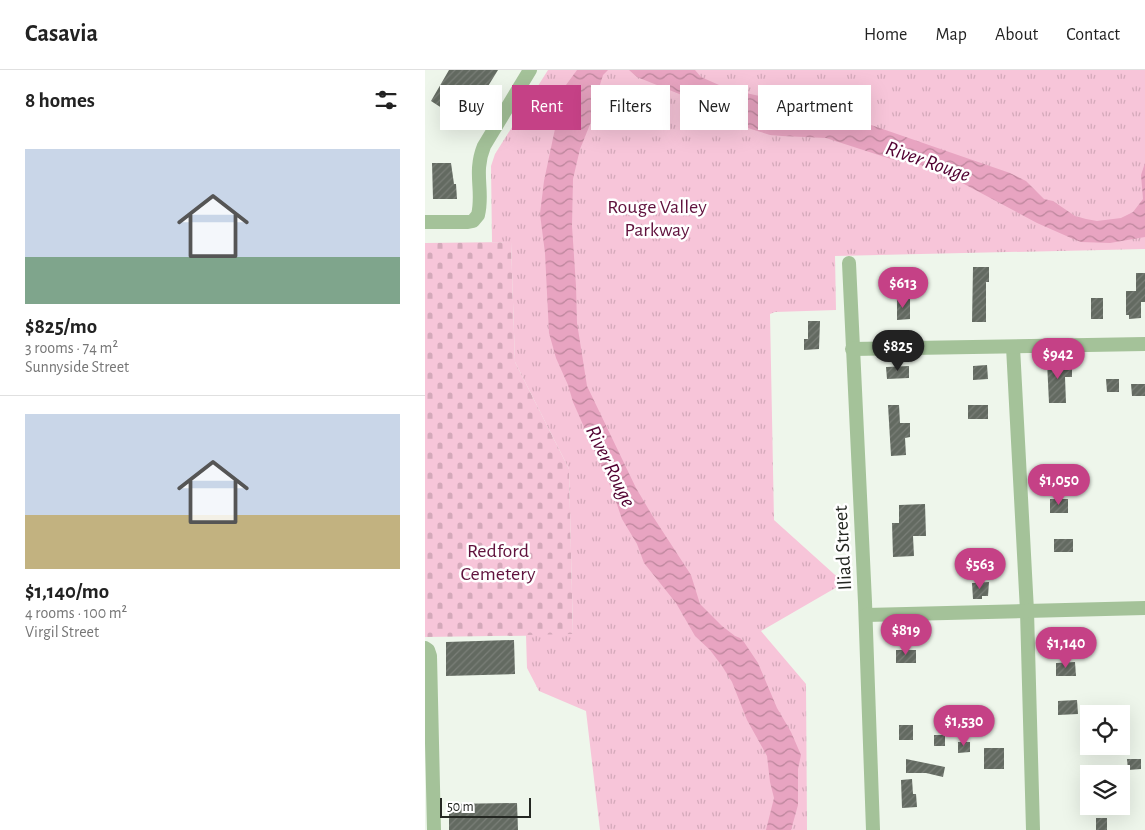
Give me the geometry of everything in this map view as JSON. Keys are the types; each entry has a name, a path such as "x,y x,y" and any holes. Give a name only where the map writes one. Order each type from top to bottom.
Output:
{"street":[{"path":"425,222 468,222 473,221 478,215 478,164 484,146 530,70"},
{"name":"Iliad Street","path":"849,263 866,615 873,830"},
{"path":"852,349 1145,344"},
{"path":"1013,347 1027,611 1033,830"},
{"path":"866,615 1145,608"},
{"path":"426,649 430,656 434,830"}],"green space":[{"name":"Rouge Valley Parkway","path":"548,70 1145,70 1145,249 835,256 836,310 775,312 770,314 774,520 844,583 761,631 806,684 807,830 600,830 586,711 539,691 527,668 526,635 573,634 569,469 515,362 511,242 492,242 491,166 495,154 512,127 512,130 581,130 581,85 539,85"},
{"name":"Redford Cemetery","path":"511,242 515,362 569,469 573,635 425,637 425,243"}],"water":[{"name":"River Rouge","path":"577,70 608,70 603,75 600,85 591,85 591,122 580,149 573,179 572,226 577,323 587,386 636,488 691,575 700,604 722,626 744,642 758,663 777,708 791,732 801,755 798,769 798,805 791,830 766,830 774,798 767,756 747,720 732,682 722,666 710,650 695,636 676,603 644,563 637,544 622,519 612,490 573,402 556,358 549,333 545,253 540,214 544,181 555,130 581,130 581,85 566,85"},
{"path":"629,70 695,70 701,77 719,85 680,85 680,94 670,90 670,85 657,85 637,77"},
{"name":"River Rouge","path":"748,93 758,96 758,130 871,130 871,125 1010,173 1026,181 1044,199 1053,201 1075,216 1097,221 1121,218 1133,212 1143,199 1141,175 1145,163 1145,237 1110,243 1081,242 1037,223 951,177 921,165 891,159 826,138 770,135 748,128"}],"building":[{"path":"449,70 498,70 489,85 440,85"},
{"path":"440,86 440,107 431,101"},
{"path":"432,163 451,163 457,199 433,199"},
{"path":"973,267 989,267 989,282 986,282 986,322 972,322"},
{"path":"890,268 901,268 901,279 891,279"},
{"path":"1136,273 1145,273 1145,302 1141,302 1141,318 1129,319 1129,315 1126,315 1126,291 1136,291"},
{"path":"897,298 910,298 910,319 897,320"},
{"path":"1091,298 1103,298 1103,319 1091,319"},
{"path":"808,321 820,321 819,349 804,350 804,339 808,339"},
{"path":"1072,361 1072,377 1065,377 1066,403 1049,403 1047,362"},
{"path":"987,365 988,379 973,380 973,366"},
{"path":"909,366 909,378 887,379 886,367"},
{"path":"1106,379 1119,379 1119,392 1107,392"},
{"path":"1131,384 1145,384 1145,396 1132,396"},
{"path":"888,405 899,405 900,423 910,423 910,437 905,438 906,455 891,456"},
{"path":"968,405 988,405 988,419 968,419"},
{"path":"1050,499 1068,499 1068,513 1050,513"},
{"path":"925,504 926,536 913,536 914,556 893,557 892,523 899,523 899,505"},
{"path":"1054,539 1073,539 1073,552 1054,552"},
{"path":"989,582 988,596 982,596 982,599 973,599 972,583"},
{"path":"514,640 515,674 446,676 446,642"},
{"path":"896,650 916,650 916,663 896,663"},
{"path":"1075,662 1076,676 1056,676 1056,663"},
{"path":"1077,700 1078,714 1058,715 1058,701"},
{"path":"899,725 913,725 913,740 899,740"},
{"path":"934,735 945,735 945,746 934,746"},
{"path":"958,742 970,742 970,752 958,753"},
{"path":"984,748 1004,748 1004,769 984,769"},
{"path":"906,759 945,767 943,777 926,773 906,773"},
{"path":"1127,759 1141,759 1141,769 1130,770 1130,765 1128,765"},
{"path":"912,779 913,794 916,794 917,807 902,808 901,780"},
{"path":"517,803 518,830 449,830 449,804"},
{"path":"1096,818 1107,818 1107,830 1096,830"}]}
